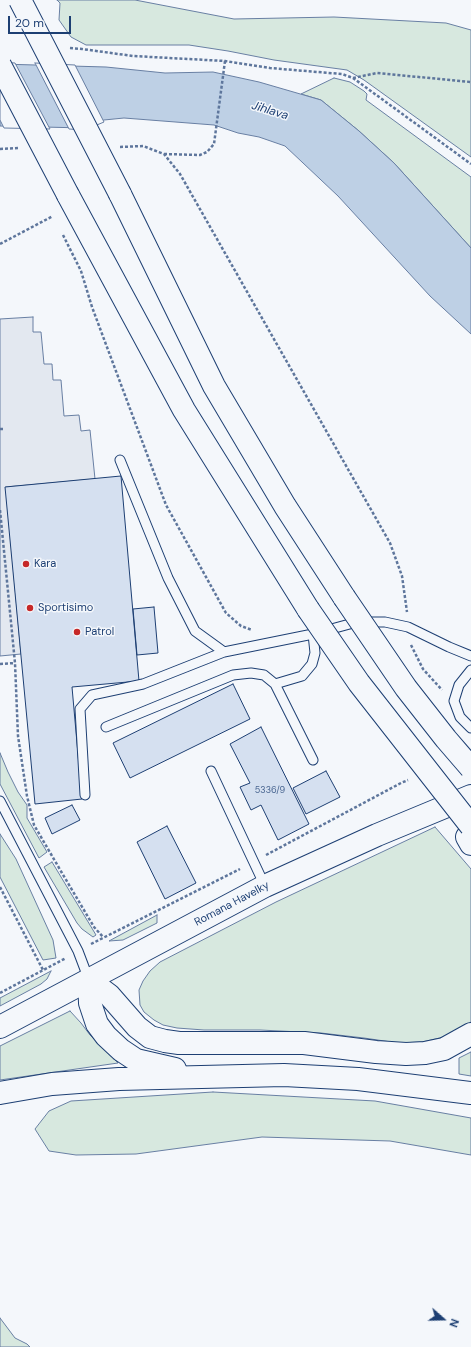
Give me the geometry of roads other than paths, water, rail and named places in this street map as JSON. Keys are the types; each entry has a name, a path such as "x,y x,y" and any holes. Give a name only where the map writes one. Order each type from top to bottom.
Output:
{"main road":[{"path":"20,0 120,194 214,386 285,506 344,597 406,688 471,768"},
{"path":"0,65 184,410 308,609 419,772 470,836"},
{"name":"Romana Havelky","path":"0,1027 265,886 377,835 471,796"},
{"path":"89,980 109,995 137,1027 150,1037 165,1041 304,1044 406,1054 444,1049 471,1034"},
{"path":"89,980 90,1003 97,1024 106,1036 121,1050 136,1060 160,1066 222,1076"},
{"path":"0,1093 52,1084 119,1079 222,1076 284,1076 358,1079 471,1093"}],"lane":[{"path":"120,460 168,578 195,631 224,652"},
{"path":"85,795 80,709 92,696 143,684 224,652 313,634 357,622 385,622 408,627 471,656"},
{"path":"275,684 302,676 312,664 315,653 313,634"},
{"path":"471,670 459,685 454,701 460,717 471,728"},
{"path":"106,727 233,675 251,672 264,675 275,684 313,760"},
{"path":"211,771 265,886"},
{"path":"0,801 78,951 89,980"}],"water":[{"name":"Jihlava","path":"0,64 106,67 165,73 213,72 259,82 321,100 359,131 394,163 471,248 471,334 430,296 338,196 285,146 259,137 238,133 214,125 124,118 104,120 85,128 0,126"}],"place":[{"name":"Kara","path":"26,564"},
{"name":"Sportisimo","path":"30,608"},
{"name":"Patrol","path":"77,632"}]}
